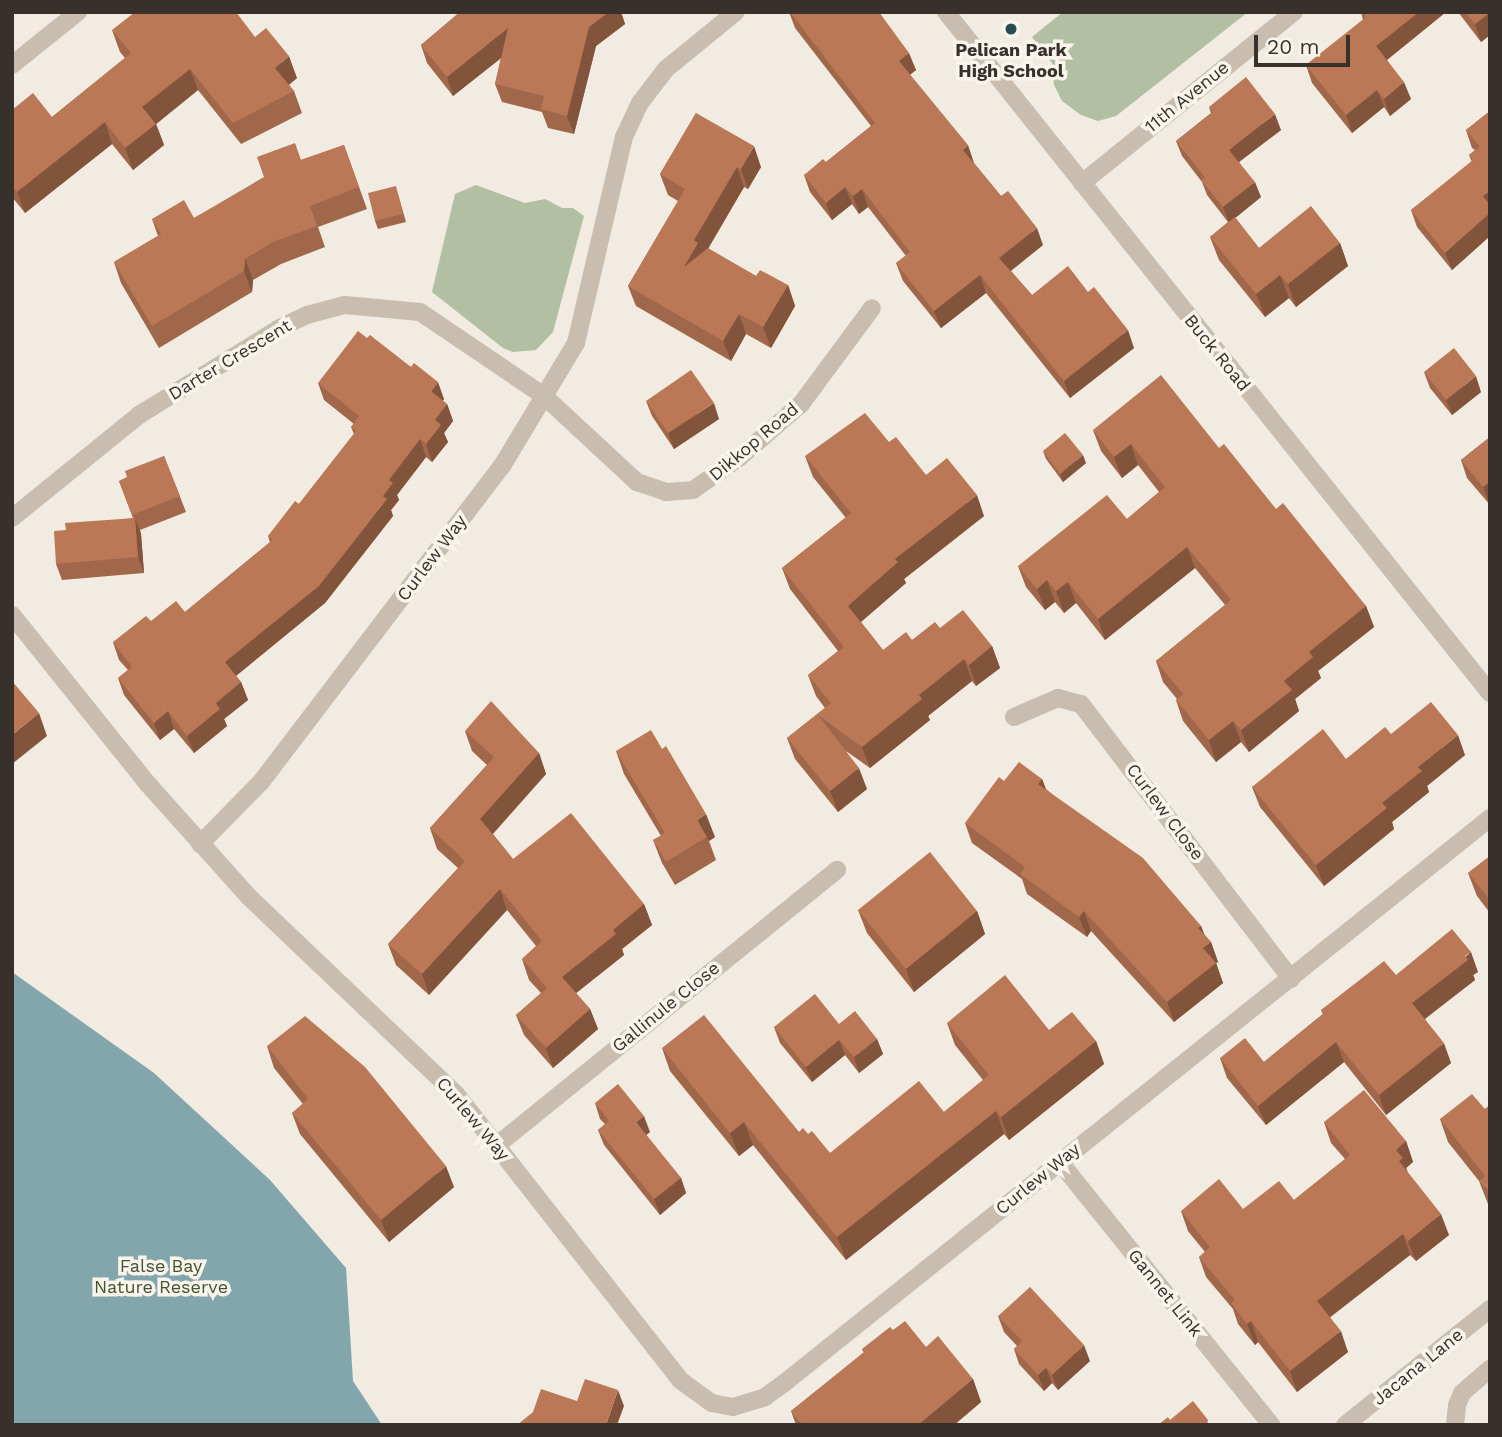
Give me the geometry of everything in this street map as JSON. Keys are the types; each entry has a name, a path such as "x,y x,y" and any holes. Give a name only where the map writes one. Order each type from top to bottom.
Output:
{"street":[{"path":"12,65 78,12"},
{"name":"Curlew Way","path":"736,12 666,69 640,103 624,137 576,343 502,466 261,782 201,844 249,897 456,1094 680,1380 712,1403 733,1407 765,1397 1490,818"},
{"name":"Buck Road","path":"946,12 1490,693"},
{"name":"11th Avenue","path":"1082,183 1294,12"},
{"name":"Darter Crescent","path":"12,518 139,415 280,328 307,315 345,305 420,312 544,396"},
{"name":"Dikkop Road","path":"544,396 637,482 666,492 692,490 740,457 801,404 872,307"},
{"path":"12,615 201,844"},
{"name":"Curlew Close","path":"1014,717 1058,698 1081,704 1291,979"},
{"name":"Gallinule Close","path":"496,1146 837,870"},
{"name":"Gannet Link","path":"1059,1161 1271,1425"},
{"name":"Jacana Lane","path":"1345,1425 1490,1309"},
{"path":"1455,1425 1457,1405 1462,1393 1490,1369"}],"green space":[{"path":"1063,12 1248,12 1116,116 1098,121 1081,115 1062,101 1054,85 1052,63 1032,37"},
{"path":"476,185 525,203 545,199 562,208 573,208 584,216 553,332 536,350 513,352 503,348 432,292 455,194"}],"water":[{"name":"False Bay Nature Reserve","path":"12,972 154,1073 270,1180 346,1268 353,1381 382,1425 12,1425"}],"building":[{"path":"135,12 236,12 255,37 266,28 289,56 275,68 294,91 233,123 190,69 142,107 156,124 125,148 105,122 17,192 12,186 12,110 33,93 52,117 131,53 112,30"},
{"path":"460,12 609,12 589,27 567,116 541,109 544,96 495,84 508,28 447,77 421,45"},
{"path":"790,12 879,12 909,53 899,61 968,145 963,150 1001,196 1008,191 1037,228 999,258 1032,295 1068,266 1088,292 1094,287 1128,330 1064,381 980,275 934,311 896,263 910,252 862,189 853,196 845,187 826,203 804,175 823,159 826,162 875,123"},
{"path":"1362,12 1419,12 1376,46 1404,82 1384,99 1377,90 1346,115 1306,65 1366,17"},
{"path":"1465,12 1490,12 1490,17 1488,14 1475,24"},
{"path":"1246,77 1275,114 1229,150 1255,182 1223,207 1201,180 1205,177 1176,141 1213,112 1209,107"},
{"path":"1490,111 1490,191 1483,196 1490,205 1490,213 1445,253 1411,210 1473,160 1469,155 1480,147 1466,130"},
{"path":"696,113 754,146 741,169 737,167 694,240 698,243 684,267 708,248 756,276 760,270 788,285 763,327 739,314 723,341 628,286 685,189 660,174"},
{"path":"295,143 301,160 344,145 359,187 310,206 317,226 273,242 245,259 244,271 152,326 114,262 161,234 152,219 184,200 194,218 264,177 257,157"},
{"path":"396,186 403,214 375,221 368,193"},
{"path":"1311,206 1340,243 1288,284 1280,275 1256,294 1210,237 1235,217 1259,248"},
{"path":"358,331 367,338 370,335 411,367 414,363 438,382 431,391 447,404 435,420 441,425 426,444 420,439 389,480 393,483 383,496 387,499 319,586 225,662 241,682 216,703 220,709 187,736 168,711 154,723 118,678 132,667 113,642 146,616 151,621 176,601 185,612 273,540 268,536 295,501 299,504 356,431 351,427 359,416 318,383"},
{"path":"1454,348 1476,376 1446,400 1424,372"},
{"path":"691,370 714,403 668,433 646,401"},
{"path":"1161,375 1219,448 1224,444 1276,509 1283,503 1366,606 1309,652 1313,657 1284,681 1292,690 1241,730 1233,721 1209,740 1176,700 1183,694 1156,661 1231,600 1187,547 1098,619 1068,582 1056,591 1047,580 1037,589 1018,566 1107,495 1127,519 1165,487 1131,444 1114,457 1093,430"},
{"path":"865,413 889,442 896,437 926,475 947,458 977,495 895,559 898,562 848,606 883,650 906,632 912,640 935,622 940,628 963,610 992,646 969,665 964,659 919,695 922,699 862,747 818,715 859,768 830,791 787,738 831,703 808,675 844,647 782,568 851,513 805,456"},
{"path":"1065,433 1083,455 1060,474 1043,451"},
{"path":"1490,437 1490,482 1483,487 1461,460"},
{"path":"164,456 180,496 132,515 119,481 127,477 125,471"},
{"path":"135,518 138,557 56,564 54,531 66,530 65,523"},
{"path":"12,681 39,713 12,735"},
{"path":"491,701 539,753 480,819 513,859 571,813 644,904 613,930 616,934 562,977 590,1009 546,1048 516,1015 547,988 522,959 542,941 500,889 422,974 388,944 465,861 430,828 494,757 465,731"},
{"path":"1431,702 1458,735 1418,767 1422,771 1382,803 1387,808 1316,865 1252,787 1323,729 1346,759 1385,727 1391,734"},
{"path":"651,730 662,749 666,746 706,814 697,820 707,837 666,862 653,840 665,833 616,751"},
{"path":"1019,762 1042,779 1038,784 1143,858 1201,926 1198,928 1211,942 1203,948 1216,963 1167,1002 1084,911 1079,917 1020,874 1025,867 965,823 999,777 1004,781"},
{"path":"930,852 977,911 906,969 858,910"},
{"path":"1490,856 1490,900 1468,873"},
{"path":"1452,929 1471,952 1465,956 1468,960 1412,1003 1444,1043 1379,1095 1336,1042 1258,1106 1220,1058 1245,1038 1264,1062 1324,1013 1321,1010 1384,961 1396,975"},
{"path":"1005,975 1049,1030 1072,1012 1096,1041 1001,1117 996,1111 837,1237 744,1122 730,1133 662,1048 704,1015 799,1132 803,1128 808,1134 812,1131 830,1153 919,1081 944,1112 989,1075 947,1023"},
{"path":"815,994 839,1024 855,1011 877,1039 854,1057 839,1040 806,1067 774,1027"},
{"path":"305,1016 365,1067 446,1166 381,1220 292,1113 308,1099 267,1046"},
{"path":"618,1084 644,1116 636,1122 681,1178 654,1199 598,1130 609,1121 595,1103"},
{"path":"1364,1090 1406,1141 1396,1150 1403,1158 1399,1161 1441,1214 1408,1241 1403,1234 1317,1301 1341,1331 1290,1371 1251,1321 1247,1324 1231,1303 1235,1300 1199,1257 1210,1247 1181,1211 1219,1179 1243,1209 1279,1181 1294,1200 1350,1155 1324,1122"},
{"path":"1472,1094 1485,1109 1490,1105 1490,1192 1479,1181 1485,1176 1440,1119"},
{"path":"1030,1287 1084,1345 1052,1375 1046,1368 1038,1375 1014,1349 1022,1341 998,1316"},
{"path":"905,1321 926,1347 938,1336 973,1379 918,1425 802,1425 791,1411 864,1352 862,1349 890,1327 893,1330"},
{"path":"585,1379 618,1390 606,1425 517,1425 533,1412 541,1389 577,1401"},
{"path":"1193,1401 1208,1420 1207,1425 1158,1425 1168,1417 1170,1420"}],"place":[{"name":"Pelican Park High School","path":"1011,29"}]}
